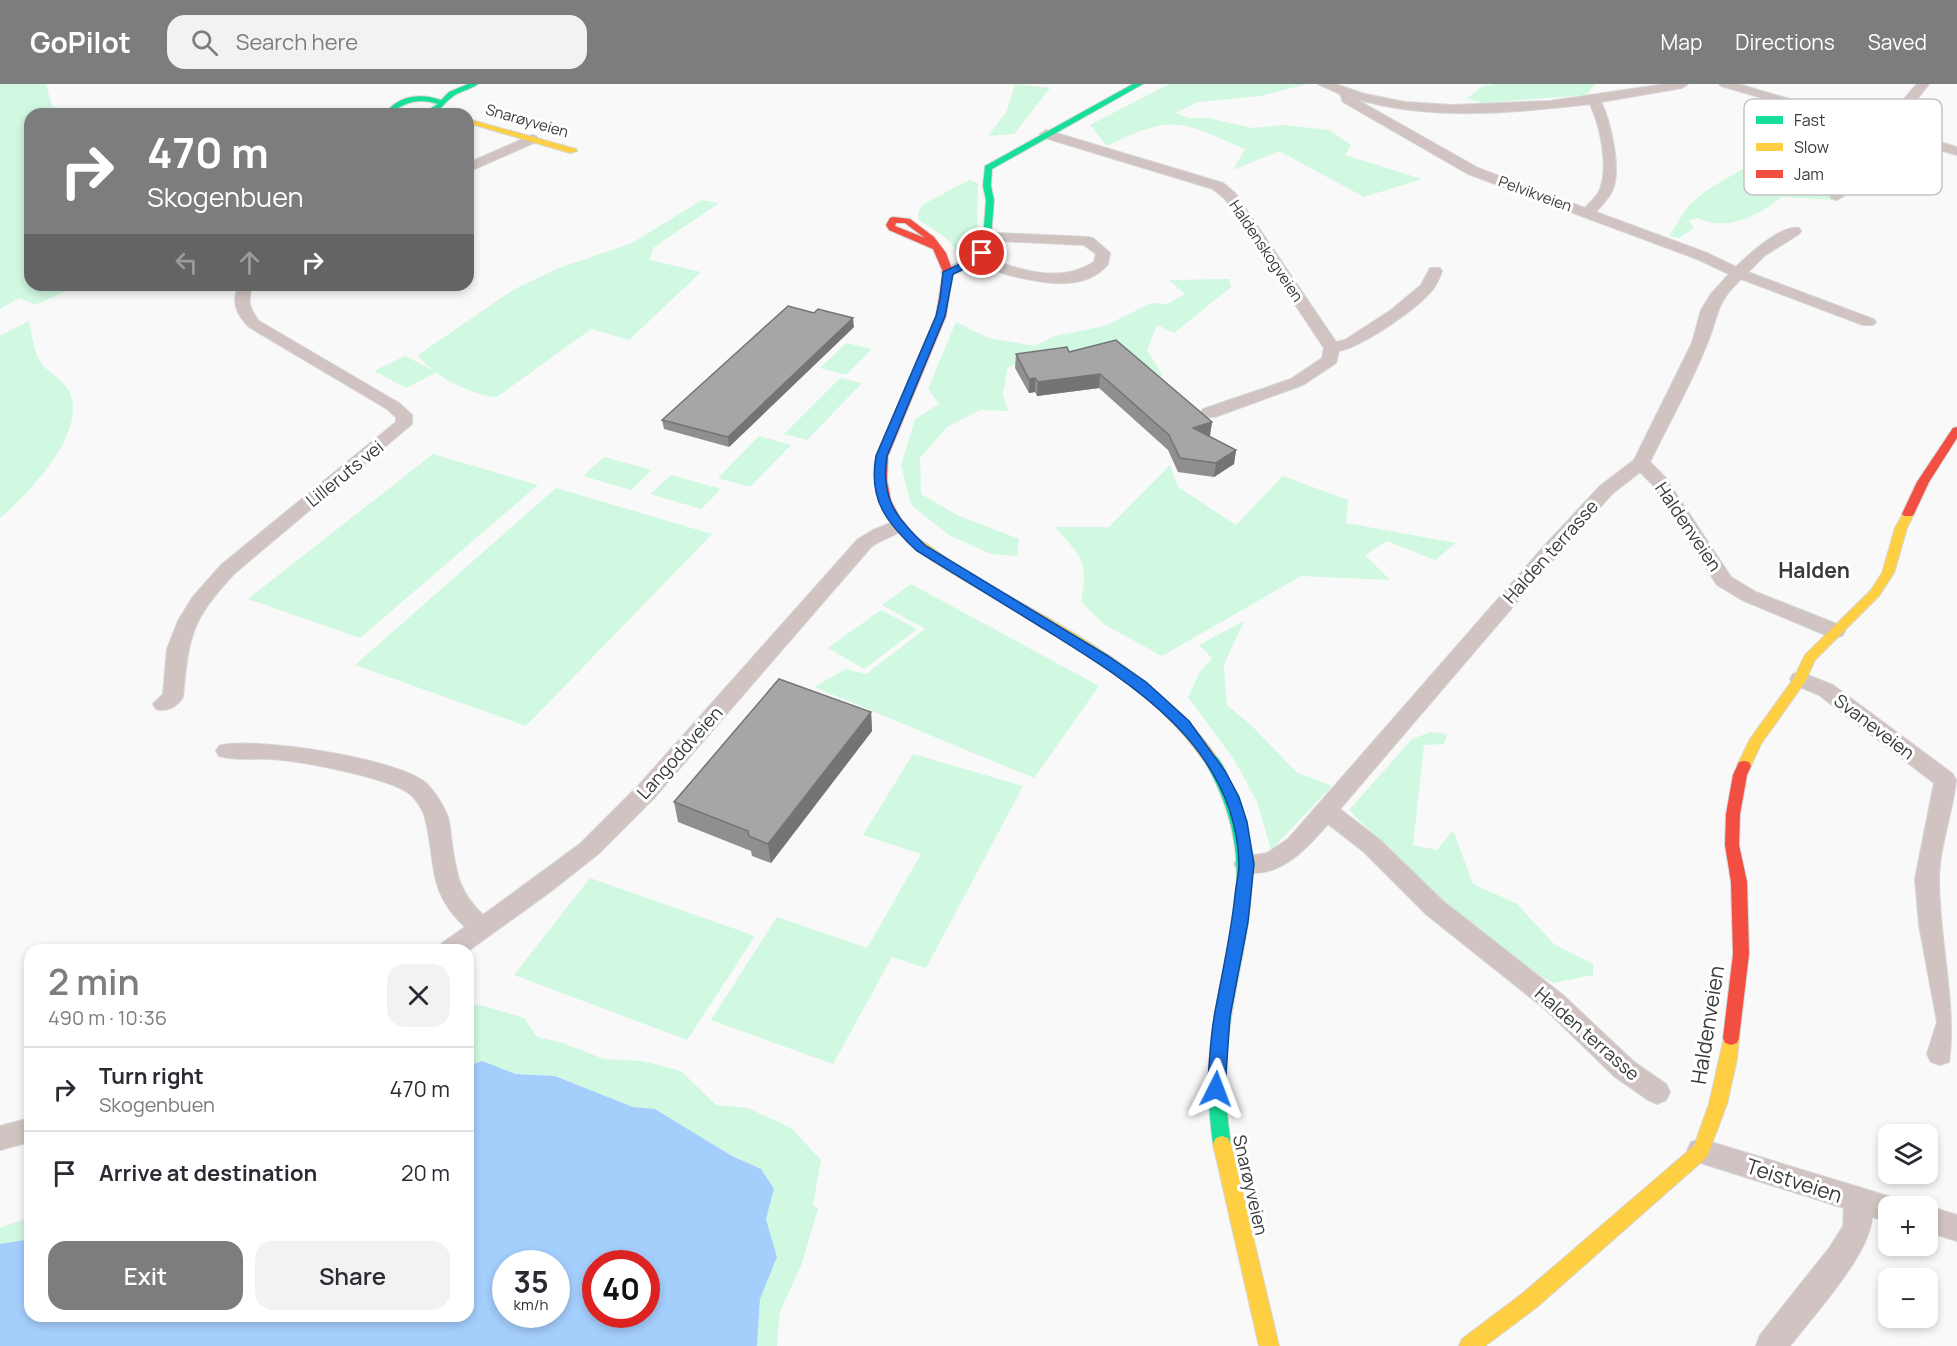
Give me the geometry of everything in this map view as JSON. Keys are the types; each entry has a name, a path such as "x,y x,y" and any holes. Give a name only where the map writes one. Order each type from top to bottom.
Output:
{"street":[{"path":"395,108 397,104 455,84"},
{"name":"Snarøyveien","path":"434,108 474,84"},
{"path":"906,228 931,242 948,272 976,260 982,253 987,238 990,200 987,186 988,168 1139,84"},
{"path":"1324,84 1362,97 1410,106 1453,109 1682,84"},
{"path":"1362,97 1375,84"},
{"path":"1725,84 1776,99"},
{"path":"1910,99 1923,84"},
{"name":"Pelvikveien","path":"1346,93 1347,99 1473,171 1702,256 1738,273 1868,322"},
{"path":"1587,213 1602,198 1608,185 1609,173 1597,95"},
{"path":"419,98 434,99 434,108"},
{"name":"Snarøyveien","path":"474,122 573,151"},
{"name":"Haldenskogveien","path":"1046,134 1218,186 1230,196 1332,348"},
{"path":"474,165 532,139"},
{"path":"1942,147 1957,151"},
{"path":"1738,273 1759,253 1794,231"},
{"path":"976,260 998,268 1070,278 1089,272 1101,264 1103,253 1088,242 1033,237 987,238"},
{"path":"1209,413 1297,382 1330,360 1332,348 1350,344 1396,313 1427,287 1435,271"},
{"name":"Snarøyveien","path":"948,272 945,299 940,316 882,456 879,488 883,501 902,530 942,563 1104,660 1141,685 1166,706 1202,746 1232,797 1240,822 1246,864 1240,922 1221,1025 1216,1089 1219,1129 1230,1190 1257,1288 1269,1346"},
{"name":"Halden terrasse","path":"1246,864 1272,861 1282,856 1326,811 1552,549 1606,490 1641,463 1700,343 1709,310 1725,286 1738,273"},
{"name":"Lilleruts vei","path":"164,704 173,697 179,642 189,618 205,593 254,548 404,424 404,415 393,406 254,324 243,313 240,301 244,291"},
{"name":"Haldenveien","path":"1469,1346 1530,1300 1701,1151 1718,1104 1729,1059 1741,954 1739,882 1732,845 1733,814 1740,775 1755,742 1800,679 1810,658 1875,592 1888,573 1901,528 1923,482 1957,429"},
{"name":"Haldenveien","path":"1641,463 1659,481 1724,581 1749,596 1835,631"},
{"name":"Langoddveien","path":"459,944 542,886 589,849 646,792 857,554 902,530"},
{"name":"Svaneveien","path":"1800,679 1826,690 1951,781 1943,799 1932,844 1927,879 1931,925 1950,1022 1940,1054"},
{"path":"227,751 271,751 385,772 419,789 436,815 445,875 452,895 463,910 482,928"},
{"name":"Halden terrasse","path":"1326,811 1372,846 1443,915 1554,1002 1624,1069 1657,1092"},
{"path":"0,1138 24,1132"},
{"name":"Teistveien","path":"1701,1151 1878,1207"},
{"path":"1771,1346 1840,1257 1857,1229 1858,1202"},
{"path":"1938,1223 1957,1228"}],"green space":[{"path":"0,84 46,84 52,106 58,108 24,108 24,291 65,291 36,305 19,298 0,309"},
{"path":"1015,84 1050,88 1014,134 988,136 1007,111"},
{"path":"1169,84 1307,84 1260,96 1198,102 1175,113 1189,118 1208,118 1252,128 1284,125 1329,130 1351,145 1345,155 1422,179 1364,197 1279,151 1233,170 1245,149 1190,127 1163,125 1147,129 1107,146 1090,125"},
{"path":"1493,84 1595,84 1586,95 1482,103 1467,98 1482,87"},
{"path":"1744,168 1744,195 1833,195 1836,200 1782,197 1764,210 1742,220 1720,224 1698,218 1689,220 1694,228 1679,238 1669,236 1688,206 1707,190"},
{"path":"969,180 978,183 977,238 971,256 957,257 956,251 948,240 919,220 918,213 922,205"},
{"path":"702,200 719,203 653,248 650,260 701,272 629,340 591,329 497,397 476,393 453,383 433,370 418,355 513,290 556,269 632,243"},
{"path":"1229,279 1231,287 1174,333 1157,325 1147,350 1163,376 1155,378 1021,363 1008,367 1003,394 1008,411 980,410 947,427 920,458 921,494 959,516 1019,539 1017,556 991,554 949,535 911,505 901,465 915,419 939,404 928,389 956,322 988,338 1034,346 1055,336 1105,326 1151,303 1167,304 1185,294 1169,280"},
{"path":"29,321 38,357 69,391 73,407 71,425 52,461 25,494 0,518 0,336"},
{"path":"846,343 872,349 846,375 820,368"},
{"path":"405,356 437,372 406,388 374,371"},
{"path":"840,378 862,383 807,440 784,434"},
{"path":"759,436 791,445 750,487 718,478"},
{"path":"433,454 538,485 360,638 248,599"},
{"path":"604,457 652,470 631,490 583,476"},
{"path":"1170,465 1178,487 1236,525 1283,476 1348,500 1346,523 1456,543 1435,560 1387,541 1365,555 1390,580 1301,576 1162,656 1105,625 1081,602 1084,577 1081,560 1055,527 1109,527"},
{"path":"671,475 721,489 701,509 650,494"},
{"path":"556,488 712,534 526,726 355,665"},
{"path":"911,584 1099,686 1034,778 814,687 846,669 866,674 925,629 882,605"},
{"path":"881,610 917,629 864,669 828,648"},
{"path":"1244,621 1224,665 1227,705 1252,726 1296,772 1332,786 1271,850 1257,801 1233,758 1188,697 1200,672 1212,658 1199,645"},
{"path":"1431,732 1447,734 1444,744 1424,745 1413,845 1437,850 1453,830 1473,884 1517,904 1555,945 1593,964 1593,975 1553,983 1524,966 1470,926 1445,904 1349,810 1412,739"},
{"path":"913,754 1023,786 926,968 892,957 833,1064 711,1020 777,917 867,948 921,854 863,835"},
{"path":"590,878 755,936 687,1040 514,975"},
{"path":"480,1005 524,1018 537,1037 560,1042 604,1059 642,1061 681,1071 716,1105 748,1108 791,1128 821,1160 813,1205 818,1209 801,1266 780,1311 777,1346 757,1346 760,1299 777,1257 766,1219 774,1189 761,1169 732,1156 655,1109 633,1107 555,1076 516,1074 482,1061 474,1064 474,1006"},
{"path":"24,1219 24,1240 0,1244 0,1228"}],"water":[{"path":"482,1061 516,1074 555,1076 633,1107 655,1109 732,1156 761,1169 774,1189 766,1219 777,1257 760,1299 757,1346 0,1346 0,1244 24,1240 24,1322 474,1322 474,1064"}],"building":[{"path":"788,306 814,313 818,309 853,318 728,437 662,420"},
{"path":"1116,340 1212,422 1193,428 1236,450 1216,463 1180,458 1169,435 1100,374 1038,382 1035,378 1029,379 1016,354 1067,347 1069,352"},
{"path":"779,679 871,712 768,844 749,836 748,831 674,802"}],"traffic: fast":[{"path":"438,108 452,94 474,84"},
{"path":"986,238 990,200 987,186 988,168 1139,84"},
{"path":"394,108 410,100 422,98 439,102"},
{"path":"1209,757 1228,793 1239,824 1244,854 1245,884 1242,914 1218,1049 1218,1117 1222,1144"}],"traffic: slow":[{"path":"474,123 573,151"},
{"path":"1744,766 1755,742 1800,679 1810,658 1875,593 1888,573 1901,528 1908,514"},
{"path":"911,539 944,563 1098,655 1143,687 1184,724 1209,757"},
{"path":"1469,1346 1530,1300 1701,1151 1718,1104 1729,1059 1731,1038"},
{"path":"1222,1144 1269,1346"}],"traffic: jam":[{"path":"911,539 895,520 886,501 881,480 882,456 941,316 948,272 941,253 931,239 907,221 893,220 890,225 892,228 937,247"},
{"path":"1908,514 1923,482 1957,430"},
{"path":"1731,1038 1741,954 1739,882 1732,845 1733,814 1740,775 1744,766"}],"district":[{"name":"Halden","path":"1814,571"}],"route":[{"path":"982,253 976,260 948,272 945,299 940,316 882,456 879,488 883,501 897,526 921,549 1104,660 1141,685 1184,724 1218,771 1232,797 1240,822 1246,864 1240,922 1222,1016 1216,1089"}]}
